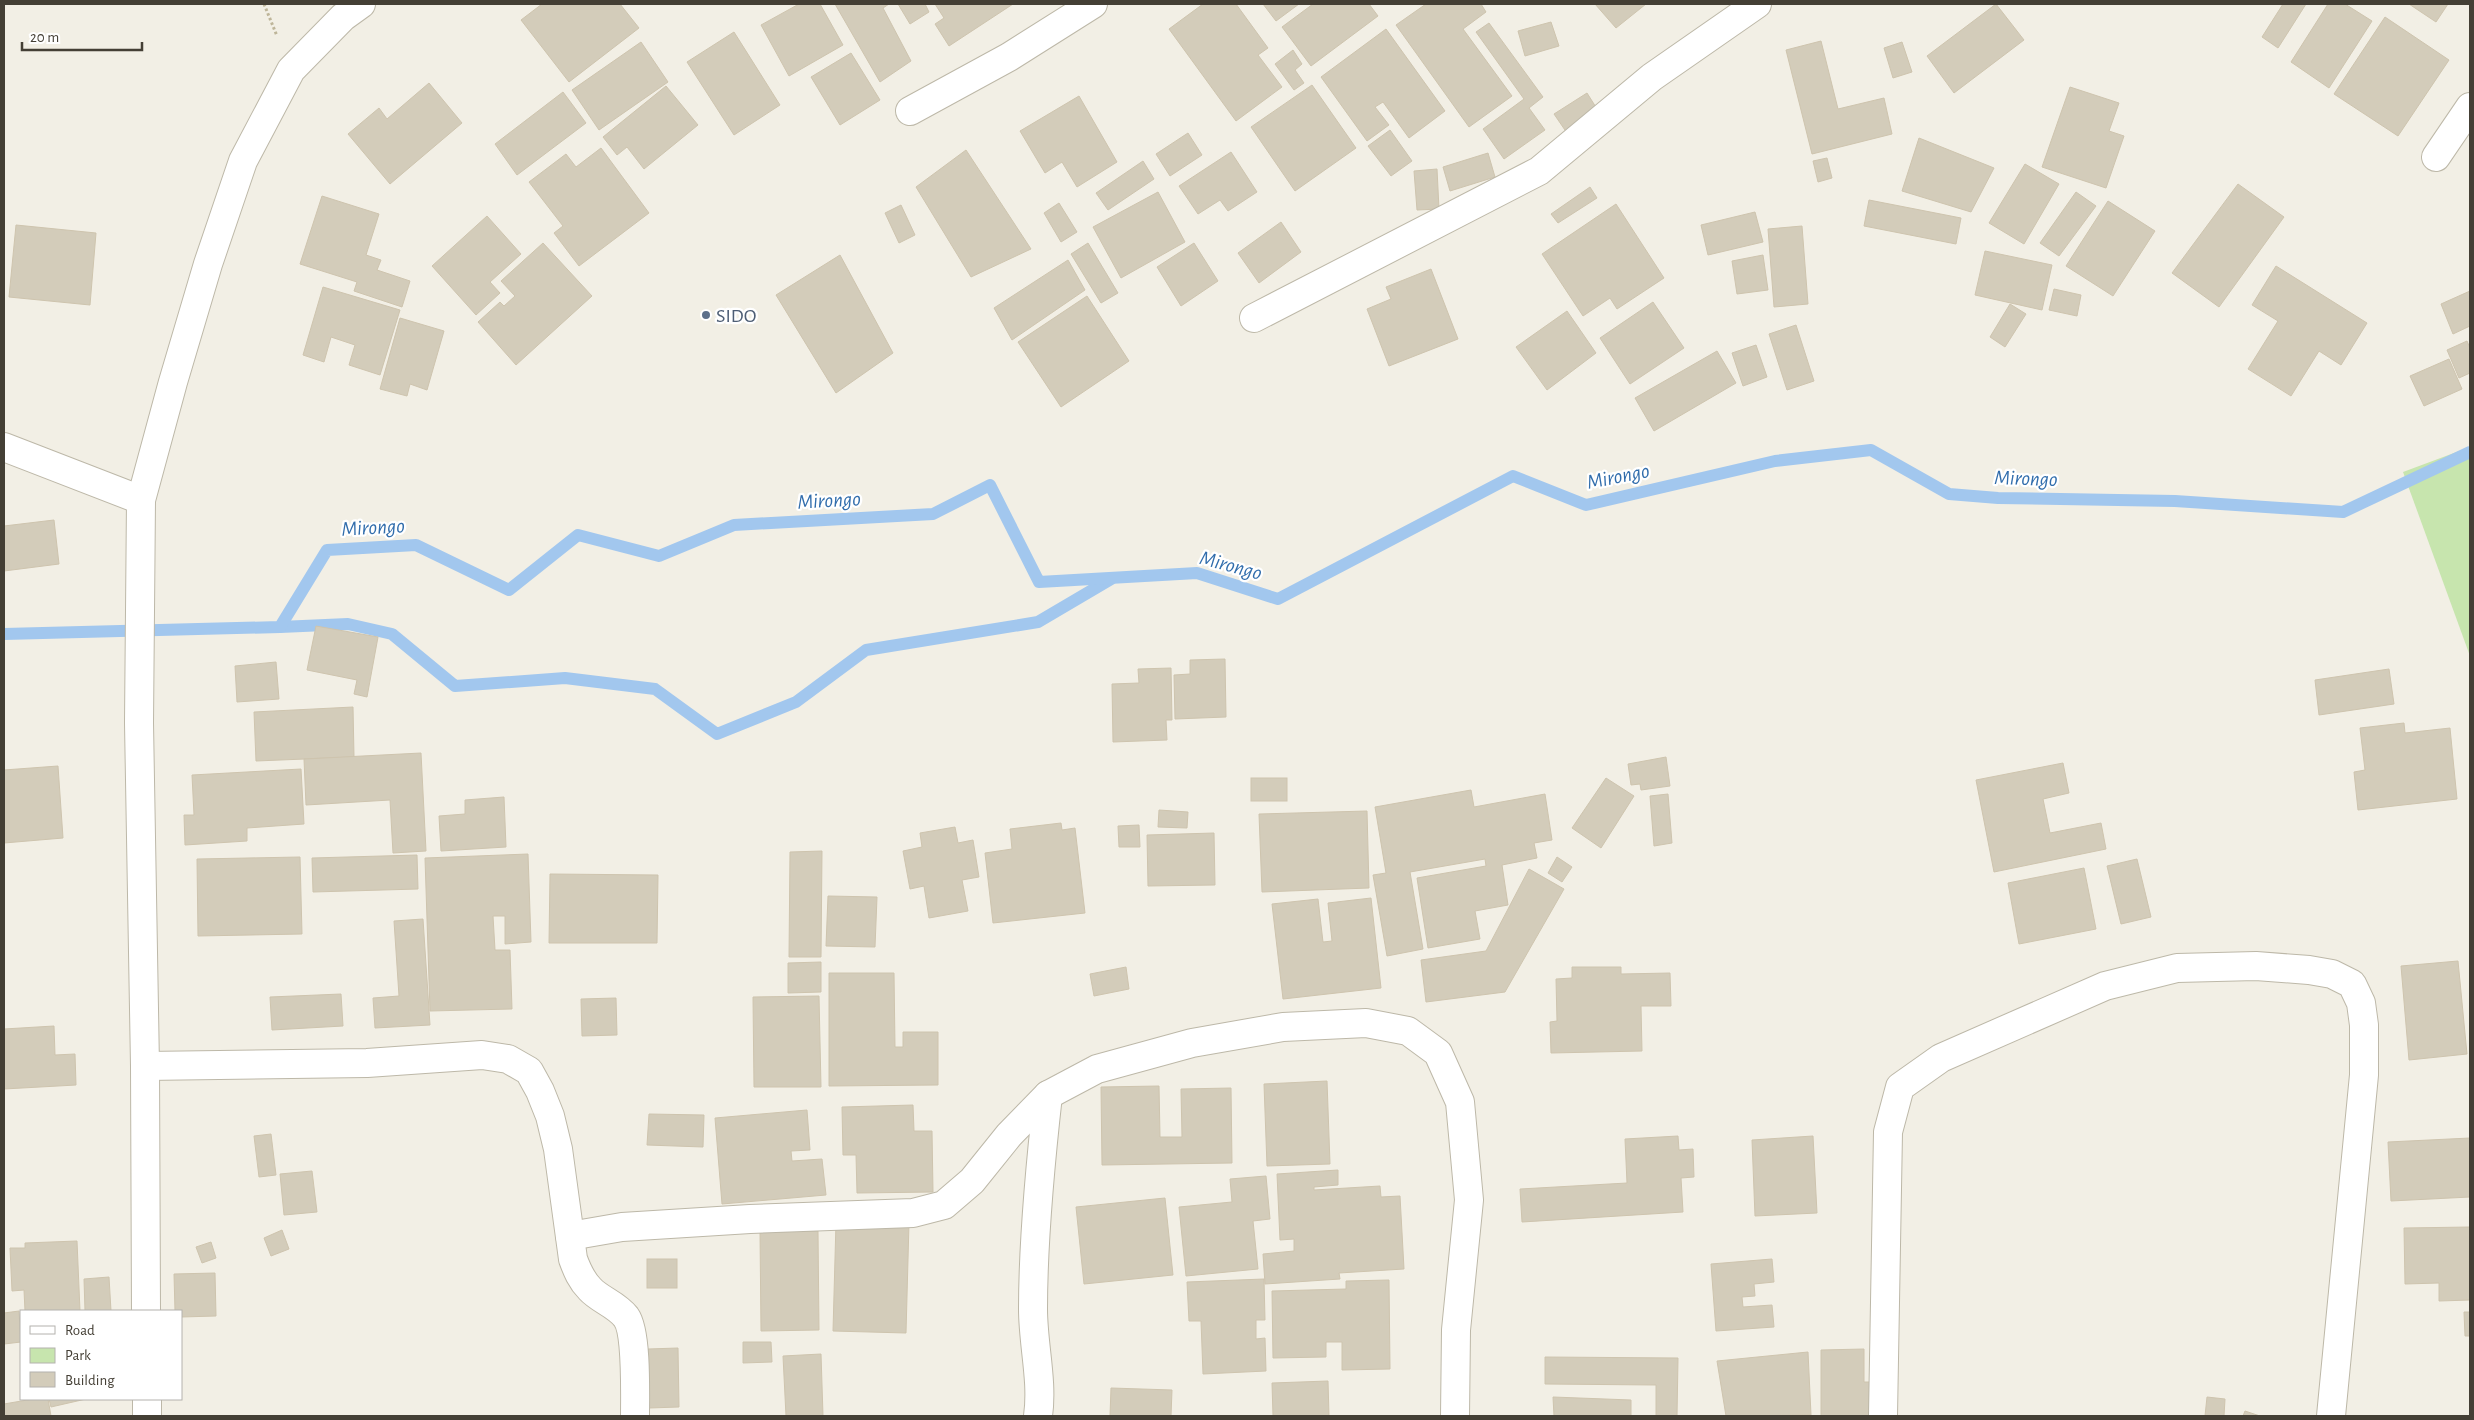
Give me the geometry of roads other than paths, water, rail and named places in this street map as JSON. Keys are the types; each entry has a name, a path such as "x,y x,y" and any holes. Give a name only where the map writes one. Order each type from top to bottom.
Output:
{"street":[{"path":"146,1310 145,1066 139,723 142,500 208,264 243,160 291,70 343,17 361,4"},
{"path":"910,111 1009,57 1093,4"},
{"path":"1254,318 1539,171 1652,77 1757,4"},
{"path":"2436,157 2470,106"},
{"path":"4,446 142,500"},
{"path":"1882,1416 1888,1132 1900,1088 1941,1058 2105,986 2177,968 2256,966 2332,974 2352,984 2361,1003 2364,1025 2364,1075 2331,1416"},
{"path":"570,1236 631,1226 750,1219 913,1213 944,1206 972,1181 1009,1135 1048,1095 1097,1069 1192,1043 1283,1027 1366,1023 1408,1031 1438,1053 1460,1102 1468,1200 1456,1330 1455,1416"},
{"path":"145,1066 367,1063 482,1055 508,1059 529,1072 540,1091 550,1116 558,1149 573,1259 579,1274 591,1290 613,1304 627,1318 632,1342 635,1416"},
{"path":"1038,1416 1040,1383 1033,1336 1033,1284 1040,1160 1048,1095"},
{"path":"147,1400 147,1416"}],"waterway":[{"name":"Mirongo","path":"4,634 280,627 327,550 416,545 509,590 578,535 659,556 734,525 933,514 990,485 1039,582 1197,573 1278,599 1513,476 1586,505 1775,461 1871,450 1949,494 1998,498 2175,501 2343,512 2470,452"},
{"path":"280,627 348,624 392,634 455,686 565,678 655,689 717,734 796,702 866,650 1038,622 1111,579"}],"place":[{"name":"SIDO","path":"706,315"}]}
